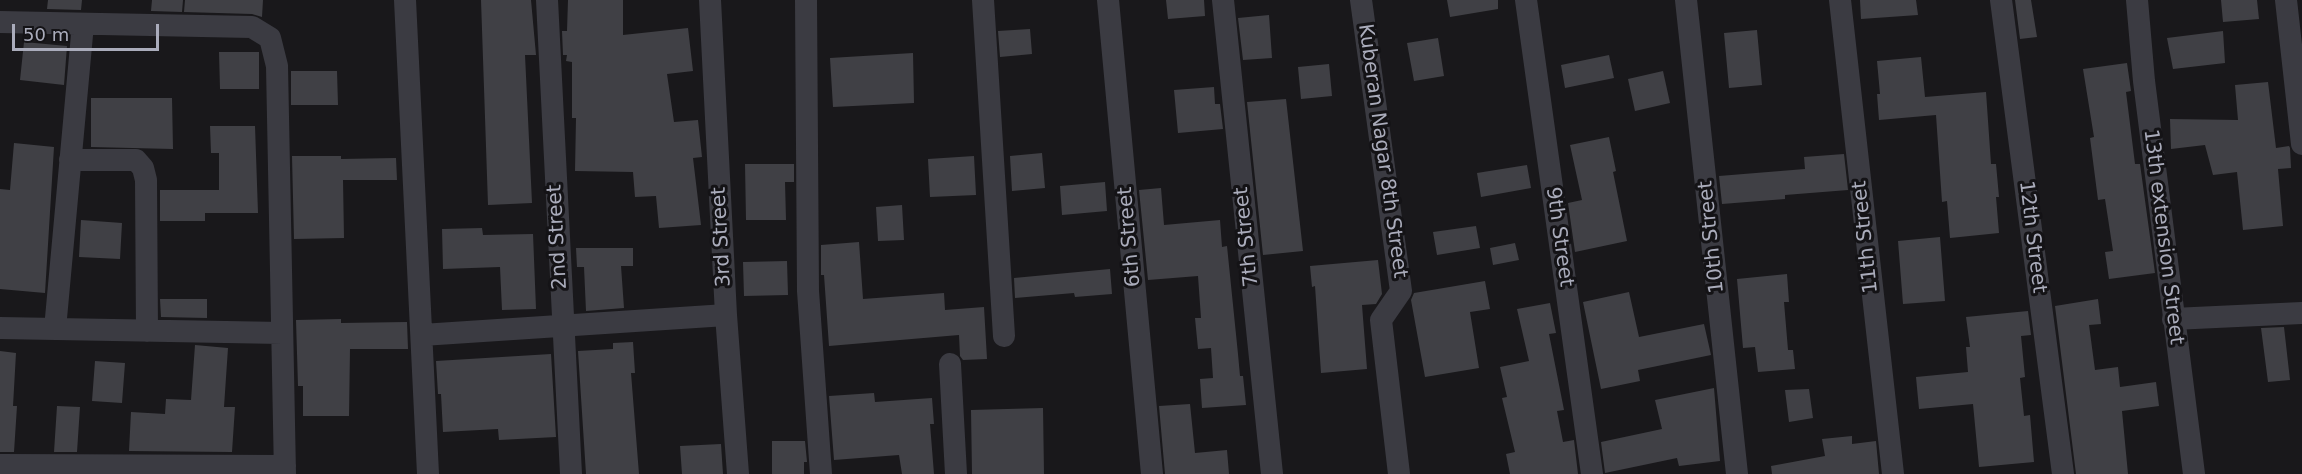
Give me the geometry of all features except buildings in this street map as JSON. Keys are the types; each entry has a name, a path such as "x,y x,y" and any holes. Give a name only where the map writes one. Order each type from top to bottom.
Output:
{"street":[{"path":"405,0 428,474"},
{"name":"2nd Street","path":"547,0 571,474"},
{"name":"3rd Street","path":"710,0 726,315 738,474"},
{"path":"806,0 808,291 821,474"},
{"path":"983,0 1004,336"},
{"name":"6th Street","path":"1108,0 1152,474"},
{"name":"7th Street","path":"1223,0 1272,474"},
{"name":"Kuberan Nagar 8th Street","path":"1361,0 1401,291 1381,320 1399,474"},
{"name":"9th Street","path":"1526,0 1592,474"},
{"name":"10th Street","path":"1686,0 1737,474"},
{"name":"11th Street","path":"1840,0 1893,474"},
{"name":"12th Street","path":"2001,0 2063,474"},
{"name":"13th extension Street","path":"2137,0 2144,81 2194,474"},
{"path":"2286,0 2302,144"},
{"path":"0,22 252,27 270,38 277,66 285,470 8,468"},
{"path":"55,329 82,24"},
{"path":"70,160 136,160 143,168 146,180 147,331"},
{"path":"2173,319 2302,313"},
{"path":"422,335 726,315"},
{"path":"0,328 282,333"},
{"path":"950,363 956,474"}]}
